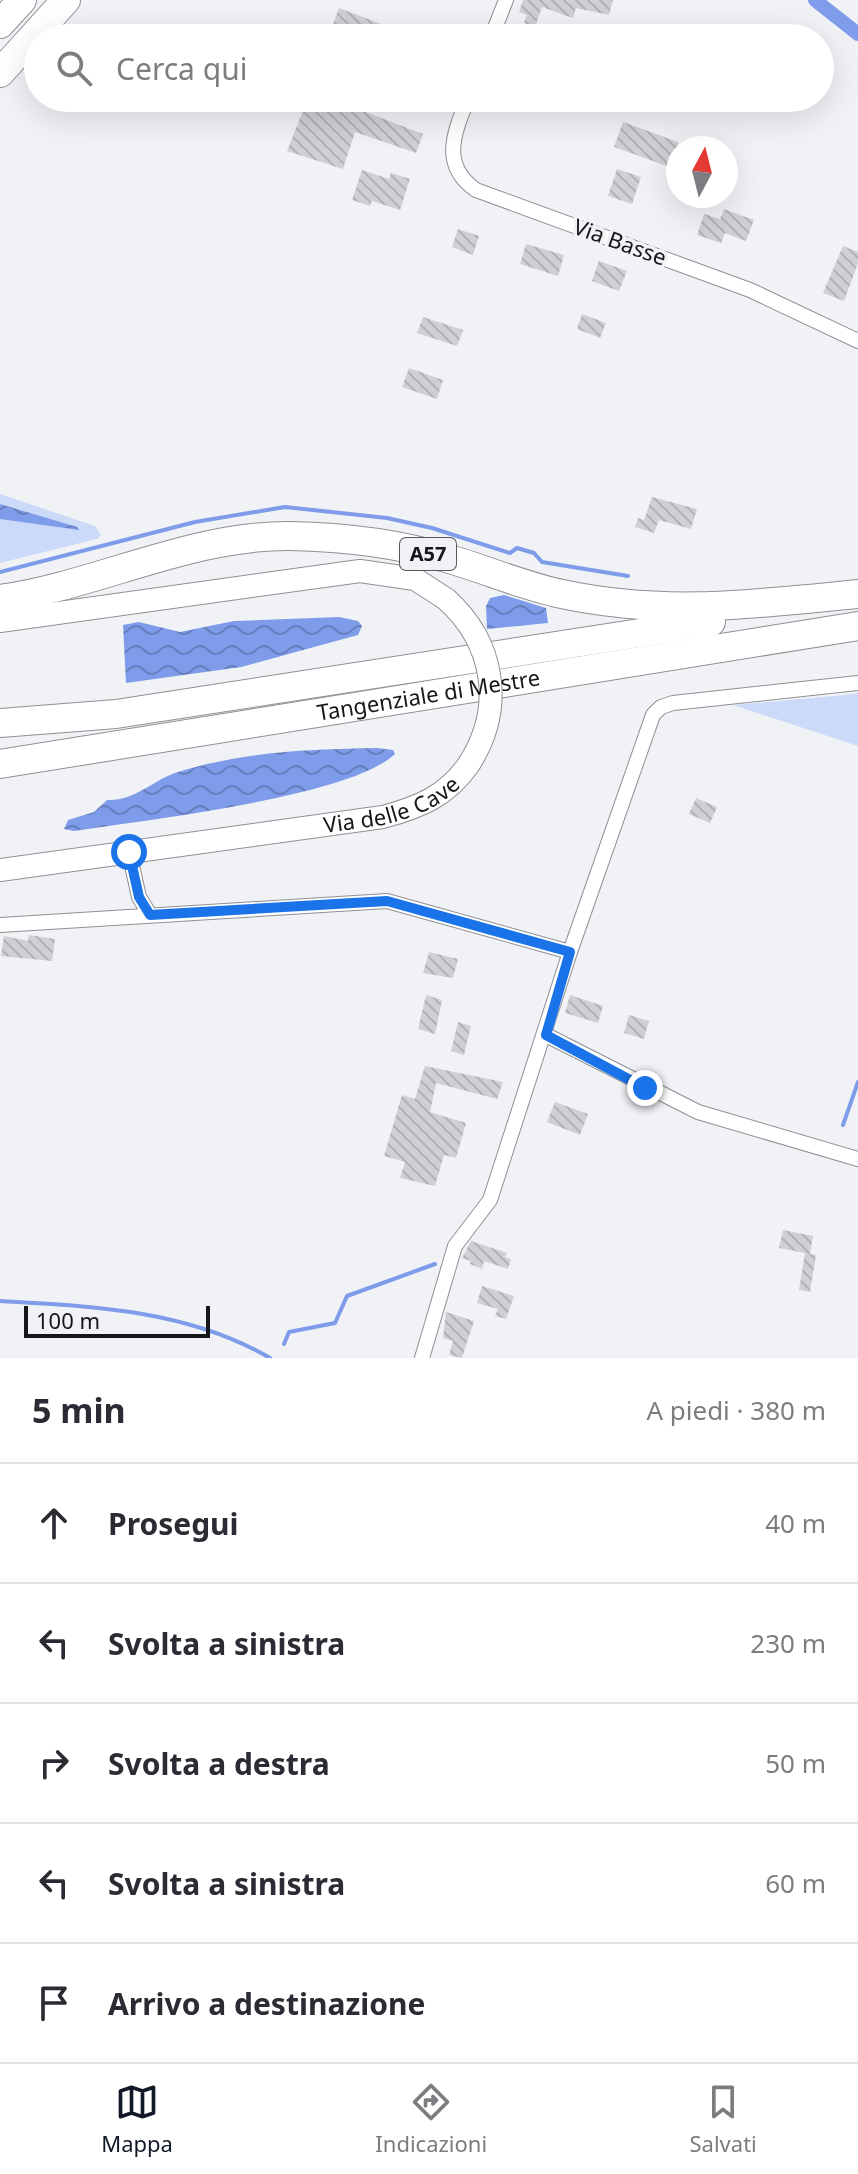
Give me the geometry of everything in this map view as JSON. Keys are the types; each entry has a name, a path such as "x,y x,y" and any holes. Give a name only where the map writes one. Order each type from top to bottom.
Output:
{"highway":[{"path":"0,24 22,0"},
{"path":"44,24 66,0"},
{"path":"0,73 24,46"},
{"name":"A57","path":"0,599 208,546 288,536 346,539 398,547 558,594 645,607 712,609 858,596"},
{"name":"A57","path":"0,723 116,714 551,648 858,596"},
{"name":"Tangenziale di Mestre","path":"0,764 858,626"}],"main road":[{"name":"Via delle Cave","path":"0,621 360,571 415,579 446,599 479,640 491,677 487,729 458,780 436,798 395,814 0,870"}],"street":[{"path":"497,24 506,0"},
{"name":"Via Basse","path":"463,112 451,147 456,171 476,190 750,290 858,341"},
{"path":"422,1358 448,1262 463,1232 490,1200 546,1035 570,952 651,718 658,709 673,703 858,683"},
{"path":"129,852 139,897 150,915"},
{"path":"0,925 387,901 570,952"},
{"path":"546,1035 698,1112 858,1159"}],"shaded area":[{"path":"0,494 95,526 101,535 97,539 0,563"},
{"path":"858,693 858,746 733,705 845,695"}],"water":[{"path":"0,504 77,527 79,530 0,519"},
{"path":"504,595 546,608 548,623 487,629 486,606 490,598"},
{"path":"339,617 358,621 362,626 358,635 241,667 126,683 123,625 139,622 180,632 234,621"},
{"path":"377,748 393,750 395,754 371,769 336,783 244,804 74,831 64,829 68,820 94,812 107,800 126,797 175,773 200,766 275,753"}],"building":[{"path":"523,0 613,0 609,15 576,8 573,18 542,7 536,24 527,24 524,23 527,15 519,12"},
{"path":"339,8 381,24 333,24"},
{"path":"302,112 366,112 423,134 416,153 355,132 343,169 287,151"},
{"path":"623,122 666,138 666,166 614,147"},
{"path":"617,169 641,177 632,204 608,196"},
{"path":"362,170 389,179 391,173 410,179 400,210 372,201 370,206 352,200"},
{"path":"724,209 754,220 746,241 725,233 721,243 697,235 704,214 720,219"},
{"path":"458,229 479,236 473,255 452,247"},
{"path":"526,244 564,255 558,276 520,264"},
{"path":"843,246 858,252 858,263 844,301 823,293"},
{"path":"599,261 627,271 619,291 592,281"},
{"path":"582,314 606,323 600,338 577,329"},
{"path":"423,317 463,330 457,346 417,333"},
{"path":"409,368 443,380 437,399 402,387"},
{"path":"652,497 697,509 691,529 659,520 654,533 635,527 638,518 644,520"},
{"path":"696,798 717,807 710,823 689,814"},
{"path":"29,935 55,939 52,961 1,956 4,936 28,941"},
{"path":"429,952 458,959 453,978 423,973"},
{"path":"426,995 442,1000 435,1034 418,1029"},
{"path":"570,995 603,1006 598,1023 565,1013"},
{"path":"629,1015 649,1021 644,1039 624,1033"},
{"path":"458,1022 471,1026 464,1055 451,1051"},
{"path":"425,1066 503,1082 497,1099 436,1083 430,1112 466,1123 456,1158 444,1155 435,1186 400,1178 405,1162 384,1156 402,1095 415,1099"},
{"path":"555,1102 588,1114 580,1135 547,1122"},
{"path":"783,1230 813,1236 810,1254 816,1255 810,1292 799,1290 805,1253 779,1248"},
{"path":"471,1241 507,1253 505,1257 511,1259 508,1269 484,1261 482,1269 462,1258"},
{"path":"482,1286 514,1296 506,1319 495,1316 498,1309 477,1303"},
{"path":"446,1312 474,1321 462,1358 449,1355 453,1341 443,1338"}],"waterway":[{"path":"815,0 858,34"},
{"path":"0,572 195,522 285,507 387,518 432,528 510,553 517,548 534,553 542,562 628,576"},
{"path":"843,1125 858,1082"},
{"path":"284,1344 289,1332 335,1323 347,1296 435,1264"},
{"path":"0,1301 69,1305 173,1320 239,1342 270,1358"}],"route":[{"path":"129,852 139,897 150,915 387,901 414,906 570,952 546,1035 645,1088"}]}
